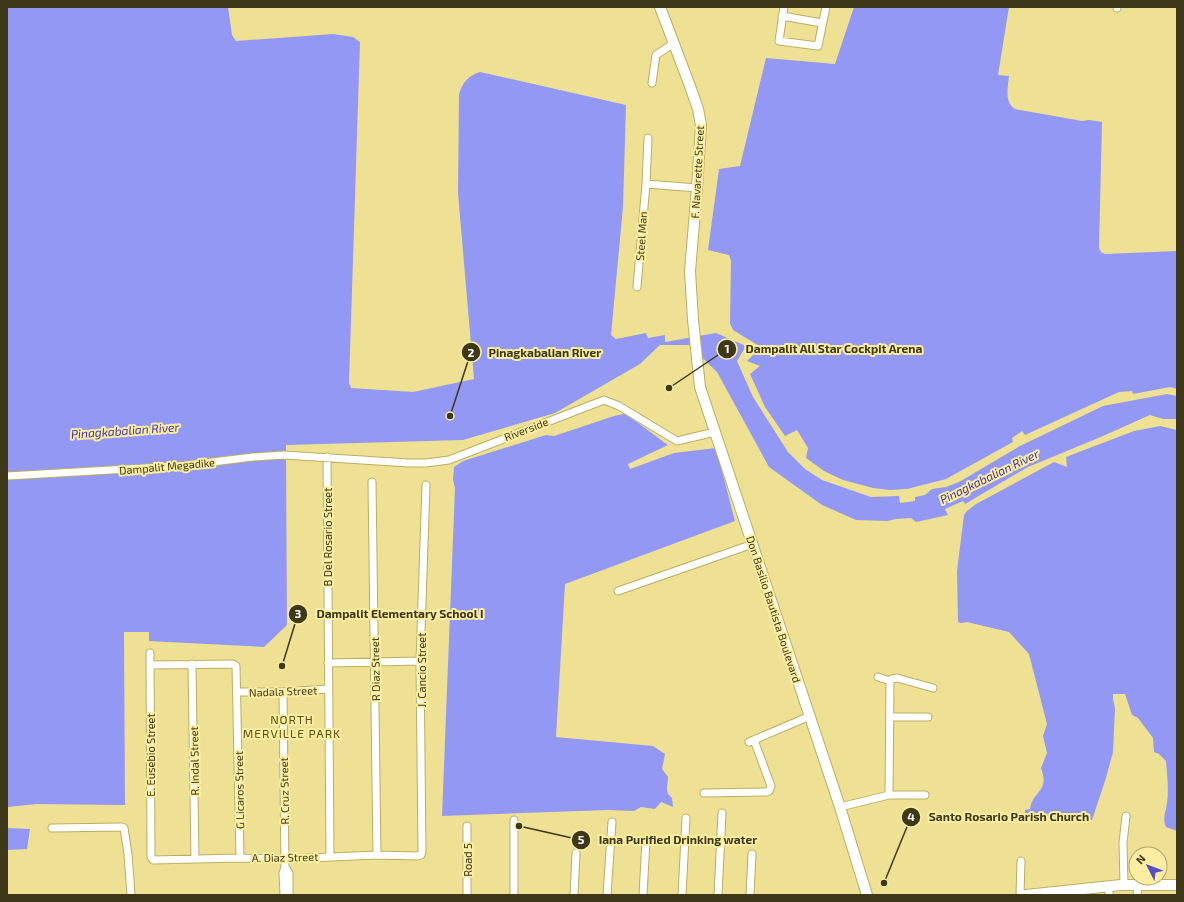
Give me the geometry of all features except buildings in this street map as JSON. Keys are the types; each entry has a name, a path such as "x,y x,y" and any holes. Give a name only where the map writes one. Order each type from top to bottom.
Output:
{"main road":[{"name":"F. Navarette Street","path":"660,7 698,109 700,125 697,188 690,271 693,320"},
{"name":"Don Basilio Bautista Boulevard","path":"693,320 700,387 840,807 867,895"},
{"path":"1026,895 1109,890 1128,885"}],"street":[{"path":"784,7 779,41 818,46 826,7"},
{"path":"782,16 822,23"},
{"path":"652,82 656,55 674,43"},
{"name":"Steel Man","path":"637,287 646,184 648,138"},
{"path":"646,184 697,188"},
{"name":"Riverside","path":"326,457 409,463 426,463 449,460 604,400 619,406 677,442 715,432"},
{"name":"Dampalit Megadike","path":"7,476 180,466 253,457 284,455 326,457"},
{"name":"B Del Rosario Street","path":"326,457 330,856"},
{"name":"R Diaz Street","path":"372,482 377,855"},
{"name":"J. Cancio Street","path":"421,855 420,661 426,485"},
{"path":"618,591 753,544"},
{"name":"E. Eusebio Street","path":"150,653 151,858"},
{"path":"328,663 420,661"},
{"name":"R. Indal Street","path":"192,664 195,858"},
{"name":"G Licaros Street","path":"150,665 235,664 236,666 240,858"},
{"path":"878,677 890,681 898,678 933,688"},
{"path":"889,796 890,681"},
{"name":"Nadala Street","path":"237,692 283,692 328,689"},
{"name":"R. Cruz Street","path":"283,692 284,895"},
{"path":"704,793 769,791 770,786 752,741 810,716"},
{"path":"890,717 928,717"},
{"path":"840,807 889,796 925,795"},
{"path":"718,895 722,813"},
{"path":"1124,885 1123,843 1126,816"},
{"path":"682,895 686,818"},
{"path":"514,820 514,895"},
{"path":"608,895 612,822"},
{"name":"Road 5","path":"467,826 467,895"},
{"path":"52,828 124,828 128,854 131,895"},
{"path":"643,895 646,840"},
{"path":"574,895 576,853"},
{"path":"750,895 752,854"},
{"name":"A. Diaz Street","path":"151,858 153,860 195,858 285,859 330,856 421,855"},
{"path":"1020,895 1021,861"},
{"name":"R. Cruz Street","path":"285,867 289,873 289,895"}],"water":[{"path":"7,7 228,7 232,35 236,41 333,34 353,37 360,42 349,383 351,388 413,392 474,379 458,193 459,94 466,80 472,75 480,72 626,105 623,207 611,335 616,339 646,333 648,338 665,335 665,342 716,333 746,346 737,361 753,397 788,452 805,469 822,480 871,497 899,496 900,503 915,501 915,497 925,495 932,489 946,487 959,482 1020,446 1103,406 1167,394 1177,396 1177,419 1163,419 1150,415 1028,467 965,504 963,501 945,509 948,515 916,522 911,518 887,521 856,520 822,505 769,467 717,372 689,345 660,345 640,364 555,413 463,440 286,445 287,625 264,647 149,641 149,632 124,632 125,805 37,804 7,807"},
{"path":"854,7 1009,7 998,75 1009,76 1008,98 1012,106 1015,109 1082,121 1089,120 1102,122 1099,248 1101,252 1105,254 1177,251 1177,389 1170,387 1133,394 1132,391 1119,392 1025,435 1022,431 1012,438 1013,442 946,479 907,489 890,490 873,488 843,480 824,471 806,458 808,448 797,430 785,436 765,407 750,374 760,366 747,361 761,347 733,330 730,323 731,261 729,255 708,250 719,169 740,166 766,58 835,64"},
{"path":"624,414 668,445 628,464 630,469 674,453 716,448 735,521 565,584 556,737 653,746 665,754 662,769 668,777 667,789 668,794 672,798 673,807 661,802 655,809 641,807 634,811 608,810 442,816 455,488 453,480 454,467 463,461 546,435 554,436"},
{"path":"1160,426 1177,430 1177,831 1166,827 1164,821 1168,793 1166,761 1159,754 1154,752 1153,738 1138,718 1132,715 1125,694 1113,694 1115,708 1113,752 1092,820 1027,817 1025,810 1030,809 1034,798 1044,782 1041,768 1047,753 1043,736 1047,724 1029,654 1009,632 967,622 958,622 957,571 964,515 976,504 1054,462 1067,467 1066,457 1134,431"},
{"path":"7,828 30,829 27,849 7,850"}],"place":[{"name":"Dampalit All Star Cockpit Arena","path":"669,388"},
{"name":"Pinagkabalian River","path":"450,416"},
{"name":"Dampalit Elementary School I","path":"282,666"},
{"name":"Iana Purified Drinking water","path":"519,826"},
{"name":"Santo Rosario Parish Church","path":"884,883"}],"district":[{"name":"NORTH MERVILLE PARK","path":"292,726"}]}
